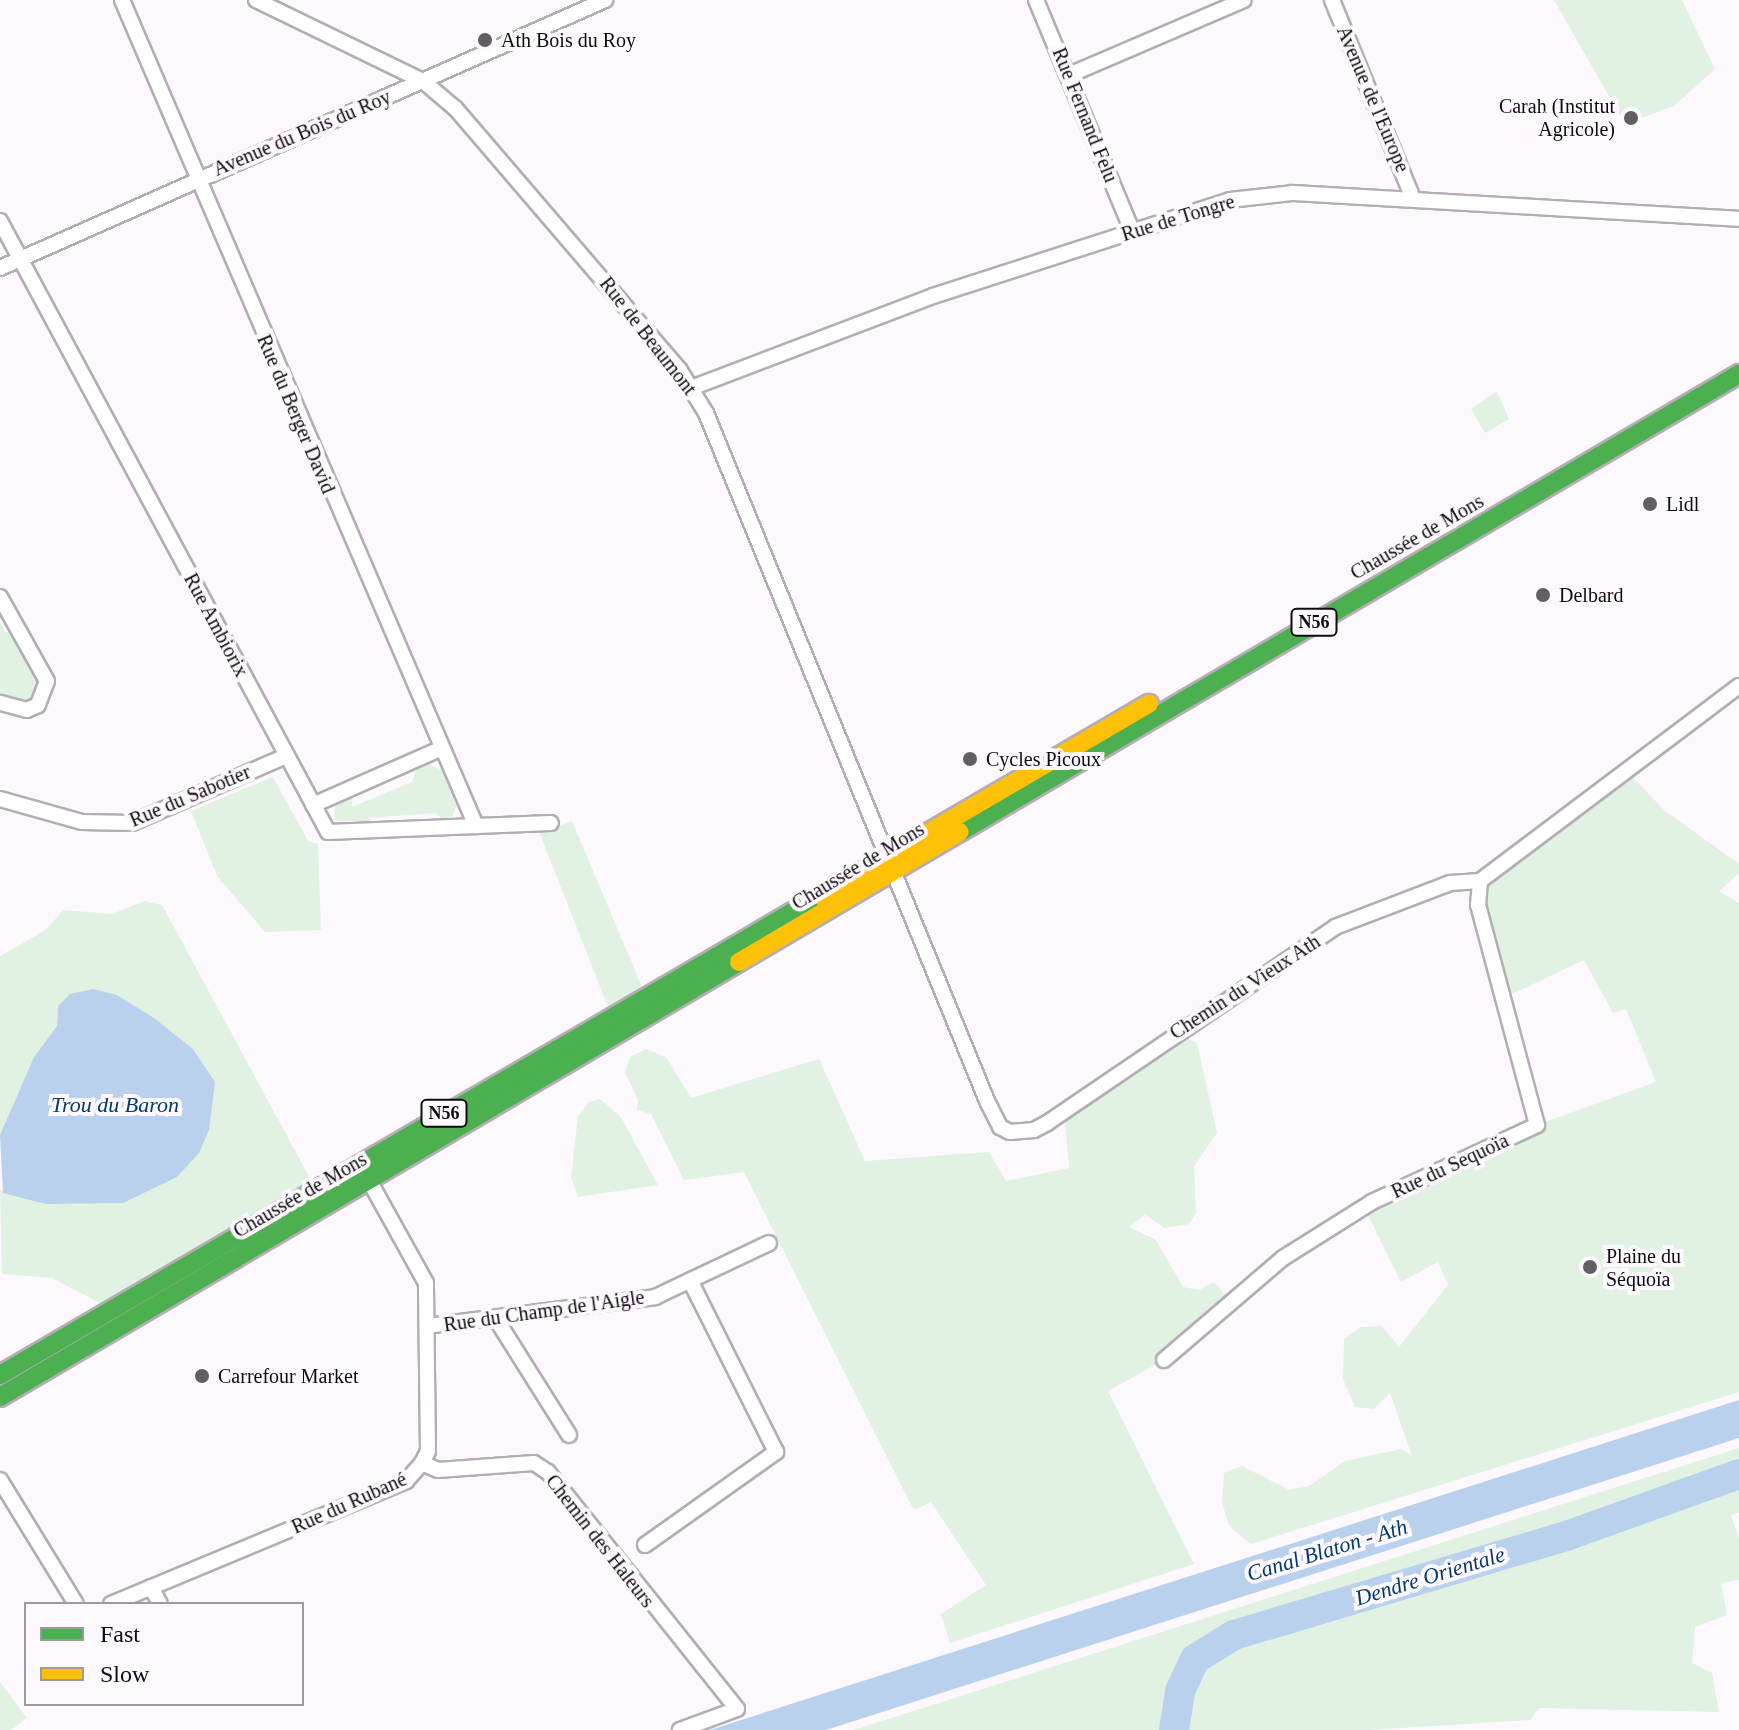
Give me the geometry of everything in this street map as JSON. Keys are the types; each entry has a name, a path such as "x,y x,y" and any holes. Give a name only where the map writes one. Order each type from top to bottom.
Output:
{"main road":[{"name":"Chaussée de Mons","path":"0,1397 370,1181 890,863 1739,357"},
{"name":"Chaussée de Mons","path":"0,1375 359,1165 1739,374"}],"street":[{"name":"Rue du Berger David","path":"122,0 440,749 476,826"},
{"name":"Rue de Beaumont","path":"256,0 423,81 521,180 691,388 890,863"},
{"name":"Avenue du Bois du Roy","path":"0,268 605,0"},
{"name":"Rue Fernand Felu","path":"1036,0 1132,231"},
{"path":"1069,75 1244,0"},
{"name":"Avenue de l'Europe","path":"1332,0 1413,198"},
{"name":"Rue de Tongre","path":"691,388 933,296 1230,200 1266,195 1413,198 1739,219"},
{"name":"Rue Ambiorix","path":"0,221 328,832 551,823"},
{"path":"0,597 47,681 38,705 27,710 0,703"},
{"name":"Chemin du Vieux Ath","path":"890,863 995,1118 1000,1127 1021,1133 1047,1123 1335,927 1450,883 1480,881 1739,686"},
{"path":"313,805 440,749"},
{"name":"Rue du Sabotier","path":"0,799 82,822 132,823 286,756"},
{"name":"Rue du Sequoïa","path":"1164,1360 1283,1258 1372,1202 1537,1125 1478,905 1480,881"},
{"name":"Rue du Rubané","path":"116,1602 406,1481 422,1463 428,1451 426,1283 359,1165"},
{"name":"Rue du Champ de l'Aigle","path":"427,1326 655,1297 769,1243"},
{"path":"645,1545 776,1452 690,1280"},
{"path":"496,1319 569,1435"},
{"name":"Chemin des Haleurs","path":"422,1463 438,1470 534,1463 548,1472 737,1709 680,1730"},
{"path":"0,1480 75,1602"},
{"path":"151,1587 159,1602"}],"green space":[{"path":"1554,0 1682,0 1715,69 1674,106 1644,117 1621,117"},
{"path":"1497,391 1509,419 1485,433 1471,409"},
{"path":"0,622 5,632 21,634 47,681 38,705 0,703"},
{"path":"425,762 443,771 457,804 452,818 442,820 436,813 368,818 373,823 334,820 336,802 352,795 352,807 412,782 418,765"},
{"name":"Plaine du Séquoïa","path":"1627,771 1664,810 1739,864 1739,873 1719,891 1739,903 1739,1392 1251,1544 1229,1526 1222,1502 1224,1473 1242,1466 1289,1490 1309,1486 1345,1461 1401,1449 1412,1456 1390,1393 1374,1409 1355,1407 1343,1379 1344,1339 1361,1327 1382,1326 1399,1347 1448,1285 1438,1262 1401,1282 1364,1207 1537,1125 1656,1082 1626,1009 1613,1013 1584,960 1502,999 1480,881"},
{"path":"273,777 308,841 318,844 321,930 265,932 217,876 191,811"},
{"path":"572,821 642,987 608,1007 540,834"},
{"path":"144,901 162,905 312,1182 102,1304 52,1278 2,1274 0,1190 46,1204 193,1049 117,995 58,1006 57,1026 34,1057 0,1135 0,956 46,930 63,910 112,914"},
{"path":"1176,1033 1197,1043 1217,1133 1194,1166 1196,1213 1189,1224 1164,1228 1145,1214 1129,1227 1156,1240 1183,1287 1199,1290 1214,1282 1227,1297 1164,1360 1108,1391 1194,1564 950,1643 941,1614 986,1585 931,1502 915,1510 911,1505 744,1172 684,1180 651,1114 637,1110 638,1100 625,1072 630,1057 646,1049 666,1057 691,1098 819,1059 865,1161 989,1152 1006,1181 1069,1168 1064,1111"},
{"path":"600,1099 620,1116 658,1185 578,1197 571,1177 578,1116 589,1102"},
{"path":"1739,1448 1739,1513 1731,1515 1739,1539 1739,1580 1721,1583 1727,1615 1695,1627 1692,1663 1712,1673 1719,1712 1539,1708 1530,1720 1368,1730 854,1730"},
{"path":"0,1682 27,1718 11,1730 0,1730"}],"water":[{"name":"Trou du Baron","path":"93,989 117,995 154,1018 193,1049 215,1082 209,1130 199,1153 177,1177 123,1203 46,1204 3,1193 0,1135 34,1057 57,1026 58,1006 70,994"},
{"name":"Canal Blaton - Ath","path":"1739,1400 1739,1438 826,1730 710,1730"}],"waterway":[{"name":"Dendre Orientale","path":"1174,1730 1180,1691 1195,1659 1234,1635 1569,1535 1739,1474"}],"traffic: fast":[{"path":"960,832 1739,374"},
{"path":"0,1375 820,896"},
{"path":"0,1397 739,962"}],"traffic: slow":[{"path":"820,896 1149,704"},
{"path":"739,962 960,832"}],"place":[{"name":"Ath Bois du Roy","path":"485,40"},
{"name":"Carah (Institut Agricole)","path":"1631,118"},
{"name":"Lidl","path":"1650,504"},
{"name":"Delbard","path":"1543,595"},
{"name":"Cycles Picoux","path":"970,759"},
{"name":"Plaine du Séquoïa","path":"1590,1267"},
{"name":"Carrefour Market","path":"202,1376"}]}
